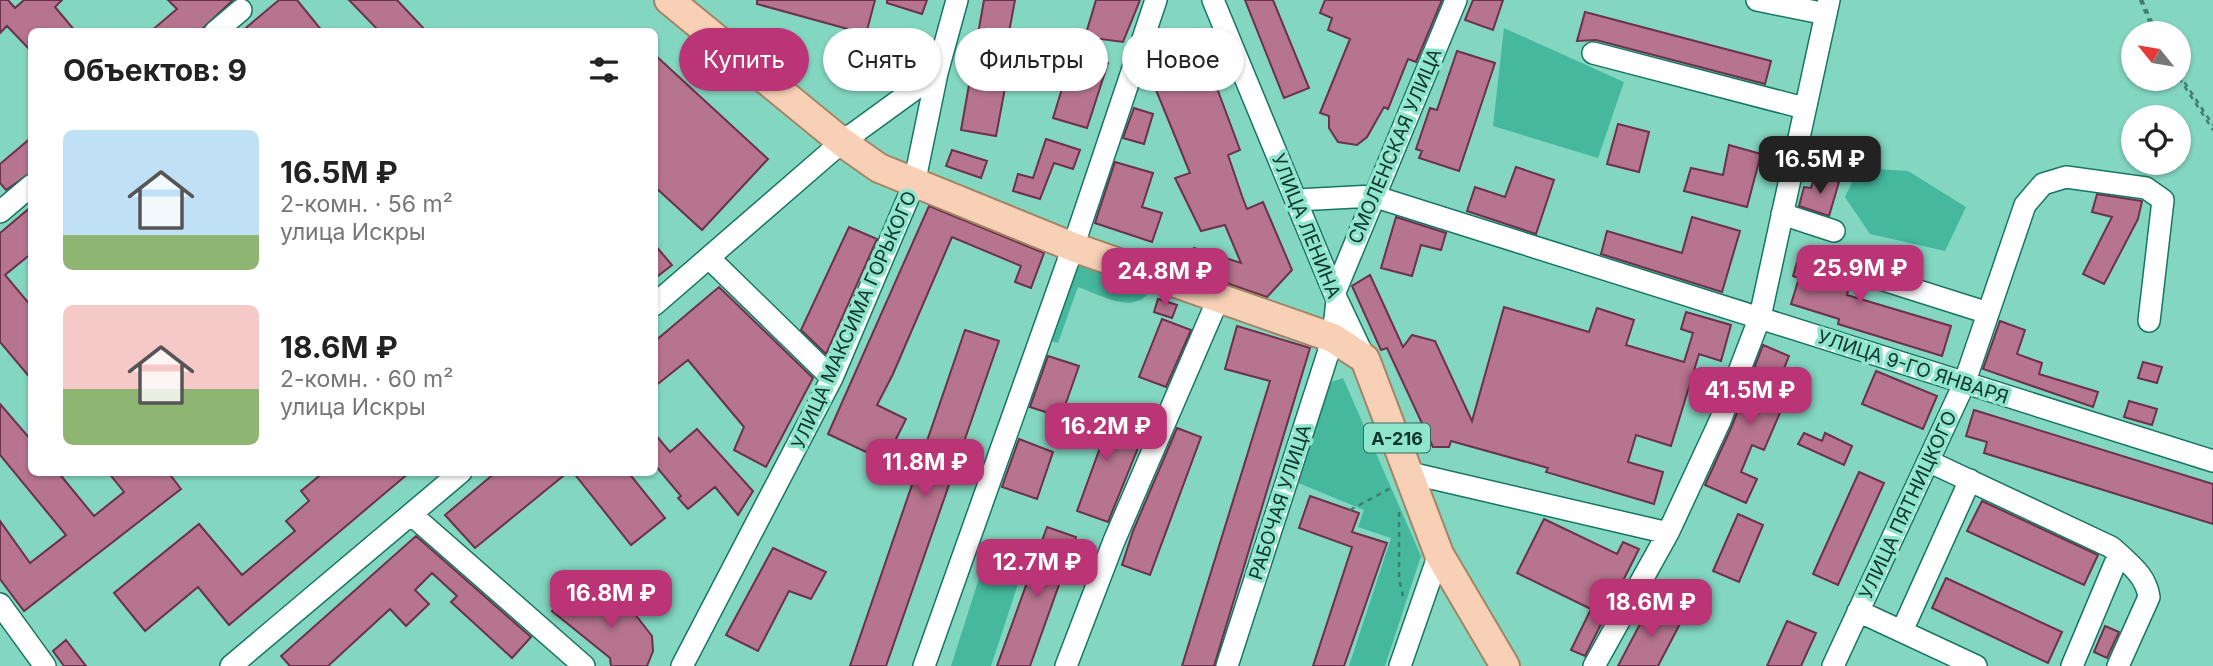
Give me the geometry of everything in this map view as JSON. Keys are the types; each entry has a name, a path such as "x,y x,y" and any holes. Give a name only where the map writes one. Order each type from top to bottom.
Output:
{"main road":[{"path":"669,0 842,142 879,168 1073,247 1333,338 1365,359"},
{"name":"А-216","path":"1365,359 1405,478 1438,554 1505,666"}],"street":[{"name":"УЛИЦА МАКСИМА ГОРЬКОГО","path":"941,58 957,0"},
{"path":"924,666 1073,247 1156,0"},
{"name":"УЛИЦА ЛЕНИНА","path":"1213,0 1336,296 1333,338"},
{"name":"СМОЛЕНСКАЯ УЛИЦА","path":"1336,296 1373,196 1456,0"},
{"path":"1594,666 1668,533 1720,421 1760,317 1828,7 1757,0"},
{"path":"220,28 241,10"},
{"path":"1593,53 1804,108"},
{"path":"658,302 842,142 912,91"},
{"name":"УЛИЦА МАКСИМА ГОРЬКОГО","path":"682,666 832,378 914,184 933,91"},
{"name":"УЛИЦА ПЯТНИЦКОГО","path":"1833,666 1964,384 2025,205 2043,184 2066,177 2146,188 2163,200 2149,321"},
{"path":"0,212 28,188"},
{"path":"1297,200 1373,196"},
{"name":"УЛИЦА 9-ГО ЯНВАРЯ","path":"1373,196 2213,461"},
{"path":"1782,214 1834,231"},
{"path":"709,258 832,378"},
{"path":"1868,275 1988,313"},
{"path":"1336,296 1365,359"},
{"path":"1066,666 1114,541 1219,297"},
{"name":"РАБОЧАЯ УЛИЦА","path":"1227,666 1333,338"},
{"path":"1928,461 2111,547 2139,572 2147,586 2149,597 2118,666"},
{"path":"231,666 456,476"},
{"path":"1405,478 1668,533"},
{"path":"1902,631 1970,480"},
{"path":"412,515 584,666"},
{"path":"1400,666 1438,554"},
{"path":"2072,666 2119,554"},
{"path":"0,604 45,666"},
{"path":"1858,611 1976,666"}],"path":[{"path":"2141,0 2151,21"},
{"path":"2189,91 2213,127"},
{"path":"1350,510 1405,478"},
{"path":"1399,511 1399,579 1405,604"}],"green space":[{"path":"1504,28 1624,82 1598,158 1493,126"},
{"path":"1859,168 1908,171 1966,207 1945,251 1870,234 1845,197"},
{"path":"1078,255 1155,282 1141,300 1131,302 1111,300 1078,287 1058,343 1048,340"},
{"path":"1343,378 1421,556 1385,666 1349,666 1391,538 1358,527 1364,510 1296,482 1331,382"},
{"path":"983,566 1020,578 991,666 951,666"}],"building":[{"path":"0,0 8,0 15,8 24,0 62,0 55,7 73,28 28,28 28,48 7,26 0,33"},
{"path":"168,0 233,0 203,28 155,28 177,9"},
{"path":"279,0 297,0 320,28 246,28"},
{"path":"349,0 397,0 423,28 376,28"},
{"path":"757,0 875,0 868,28 844,28 757,4"},
{"path":"887,0 927,0 922,14 887,3"},
{"path":"984,0 1015,0 1010,28 979,28"},
{"path":"1096,0 1140,0 1129,28 1122,28 1122,42 1108,40 1108,28 1088,28"},
{"path":"1245,0 1273,0 1309,88 1284,98"},
{"path":"1325,0 1442,0 1416,62 1408,59 1388,109 1384,107 1367,137 1357,145 1338,142 1329,128 1329,116 1320,113 1350,39 1328,30 1332,18 1320,13"},
{"path":"1473,0 1503,0 1493,30 1465,20"},
{"path":"1585,12 1771,61 1765,84 1596,40 1577,41"},
{"path":"1457,51 1495,63 1459,171 1419,158 1422,151 1416,149 1430,108 1437,110"},
{"path":"658,58 679,77 679,91 694,91 768,159 702,230 658,190"},
{"path":"968,91 1004,91 996,136 961,130"},
{"path":"1061,91 1099,91 1087,128 1053,118"},
{"path":"1156,91 1218,91 1240,150 1228,155 1247,209 1263,202 1292,270 1267,297 1186,269 1194,248 1241,263 1225,225 1201,231 1175,178 1190,173"},
{"path":"1134,108 1153,114 1144,144 1123,138"},
{"path":"1618,124 1649,132 1639,172 1607,164"},
{"path":"1046,139 1080,150 1073,169 1054,163 1040,199 1013,191 1018,174 1033,178"},
{"path":"28,140 28,175 6,190 0,183 0,164"},
{"path":"1729,145 1761,154 1747,207 1684,191 1691,168 1723,175"},
{"path":"952,150 987,161 981,178 946,166"},
{"path":"1115,162 1153,173 1142,207 1162,213 1152,242 1095,223"},
{"path":"1516,167 1554,180 1536,234 1467,211 1475,187 1505,197"},
{"path":"1815,175 1839,182 1829,216 1799,206 1804,187 1811,188"},
{"path":"2097,194 2142,201 2138,219 2104,284 2083,274 2112,217 2092,212"},
{"path":"929,206 1044,253 1031,288 1015,282 1021,266 952,237 877,405 906,419 885,461 828,434"},
{"path":"28,209 28,256 5,275 28,302 28,375 0,342 0,233"},
{"path":"1396,217 1446,233 1441,250 1421,245 1412,276 1381,268"},
{"path":"1692,217 1740,231 1722,292 1601,254 1607,231 1682,253"},
{"path":"849,227 877,239 826,354 801,330"},
{"path":"1807,248 1856,263 1847,295 1951,326 1942,356 1838,324 1839,319 1791,304 1799,278 1793,276 1798,259 1803,261"},
{"path":"658,249 672,265 658,276"},
{"path":"1370,275 1403,347 1412,335 1435,341 1472,421 1504,307 1589,332 1597,308 1634,320 1626,345 1684,362 1693,333 1681,329 1686,312 1731,325 1721,361 1699,354 1671,446 1636,435 1628,462 1663,472 1654,504 1546,472 1548,468 1451,441 1449,447 1433,447 1387,348 1381,350 1352,286"},
{"path":"719,287 813,378 766,467 734,450 744,427 688,360 658,384 658,339"},
{"path":"1158,299 1177,305 1172,318 1154,312"},
{"path":"1162,319 1191,330 1166,387 1139,377"},
{"path":"2000,321 2025,330 2017,354 2042,363 2039,374 2098,392 2093,407 1983,369"},
{"path":"1237,326 1310,348 1214,666 1182,666 1270,381 1225,369"},
{"path":"965,330 999,341 886,666 850,666"},
{"path":"1763,345 1789,356 1770,403 1782,408 1764,450 1752,445 1741,472 1757,479 1746,503 1705,485 1732,426"},
{"path":"1048,356 1079,366 1061,417 1030,407"},
{"path":"2143,362 2162,367 2157,383 2138,378"},
{"path":"1876,371 1937,396 1923,429 1862,404"},
{"path":"2129,401 2157,409 2152,425 2124,417"},
{"path":"0,404 28,436 28,476 61,476 94,516 124,492 111,476 171,476 181,489 24,611 0,579 0,521 30,563 66,535 0,455"},
{"path":"1974,410 2213,484 2213,524 1984,453 1987,442 1966,436"},
{"path":"1071,414 1107,426 1109,421 1144,433 1108,522 1077,511 1101,445 1065,432"},
{"path":"1177,428 1201,437 1150,575 1122,565 1133,531"},
{"path":"697,429 753,491 738,515 715,487 688,509 678,498 681,496 658,469 658,438 670,452"},
{"path":"1804,433 1822,441 1825,433 1852,446 1844,465 1798,444"},
{"path":"1019,439 1053,452 1037,499 1002,487"},
{"path":"1859,472 1884,483 1838,585 1813,574"},
{"path":"319,476 405,476 229,625 198,587 145,631 114,593 199,524 242,575 295,531 286,521 309,501 301,491"},
{"path":"491,476 563,476 475,548 445,515"},
{"path":"576,476 631,476 665,518 631,545"},
{"path":"1310,496 1359,513 1352,532 1387,543 1344,666 1313,666 1352,547 1299,528"},
{"path":"1982,501 2098,555 2084,585 1967,531"},
{"path":"1738,514 1763,525 1739,582 1713,571"},
{"path":"1544,519 1617,554 1623,542 1639,549 1585,656 1571,650 1591,609 1517,573"},
{"path":"1047,527 1076,537 1030,666 997,666"},
{"path":"416,536 531,637 512,658 451,602 457,596 432,573 415,590 429,604 406,626 390,609 328,666 290,666 281,656"},
{"path":"773,548 826,572 811,599 789,591 758,651 726,635"},
{"path":"1946,578 2062,632 2048,663 1932,608"},
{"path":"617,591 652,636 653,651 647,666 611,666 610,658 552,611 565,596 590,614"},
{"path":"1651,603 1682,620 1658,666 1618,666"},
{"path":"1787,621 1816,633 1801,666 1767,666"},
{"path":"2105,626 2119,632 2107,658 2094,652"},
{"path":"66,640 86,666 64,666 53,651"}]}
